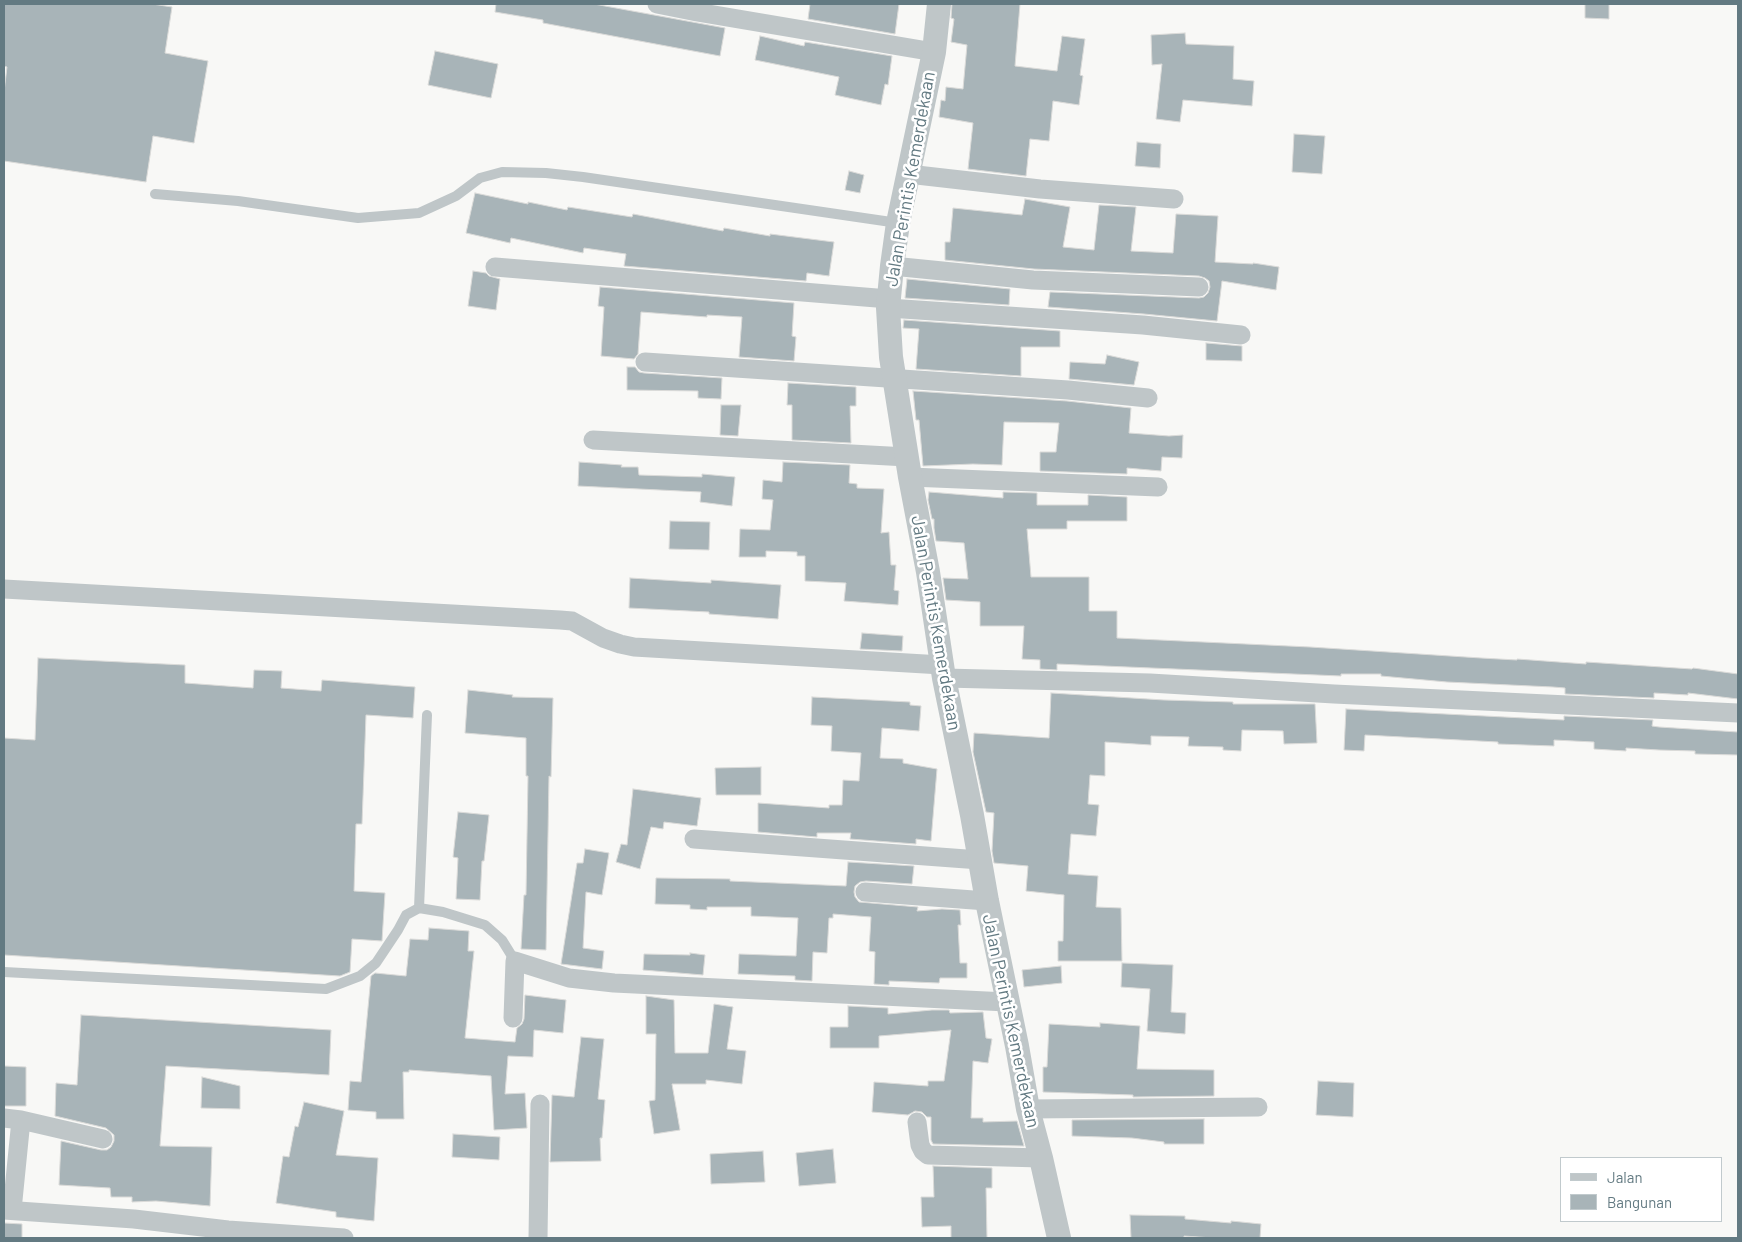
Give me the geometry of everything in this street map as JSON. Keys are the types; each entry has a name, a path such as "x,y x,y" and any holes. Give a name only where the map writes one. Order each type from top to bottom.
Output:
{"street":[{"path":"656,4 934,52"},
{"name":"Jalan Perintis Kemerdekaan","path":"939,4 934,52 898,223 892,266 888,304 891,357 943,672 1028,1109 1059,1238"},
{"path":"908,174 1040,190 1174,199"},
{"path":"892,266 1033,280 1199,287"},
{"path":"495,267 1241,335"},
{"path":"645,362 1068,390 1148,398"},
{"path":"593,440 1158,487"},
{"path":"4,588 572,621 603,638 634,647 943,672 1334,694 1738,713"},
{"path":"694,838 980,860"},
{"path":"865,892 987,901"},
{"path":"513,1018 515,961 569,978 596,982 1008,1002"},
{"path":"538,1238 540,1104"},
{"path":"1028,1109 1258,1107"},
{"path":"103,1140 12,1119 8,1210 134,1219 228,1234 344,1238"},
{"path":"918,1122 920,1145 928,1155 1041,1158"}],"lane":[{"path":"155,194 238,201 358,218 419,213 456,196 480,178 502,172 546,173 593,178 898,223"},
{"path":"419,908 427,715"},
{"path":"4,972 326,989 360,976 376,963 406,915 419,908 443,912 485,925 502,940 515,961"}],"building":[{"path":"4,4 152,4 172,7 165,53 208,61 194,143 153,136 146,182 4,161 4,92 7,67 4,66"},
{"path":"496,4 594,4 725,28 720,56 543,23 543,20 495,12"},
{"path":"810,4 899,4 895,34 808,19"},
{"path":"952,4 1020,4 1015,66 1057,71 1062,36 1085,39 1080,75 1083,76 1079,105 1053,101 1049,141 1030,139 1026,176 968,169 973,123 939,117 941,100 945,101 946,87 963,89 967,45 951,42 954,19 951,18"},
{"path":"1585,4 1609,4 1609,19 1585,18"},
{"path":"1185,33 1186,44 1234,46 1233,79 1254,81 1252,106 1183,100 1180,122 1156,119 1162,64 1152,65 1151,35"},
{"path":"760,36 804,46 805,42 892,56 888,85 885,84 881,105 835,95 839,77 755,60"},
{"path":"435,51 498,64 491,98 428,85"},
{"path":"1294,134 1325,136 1322,174 1292,172"},
{"path":"1137,142 1161,144 1160,168 1135,166"},
{"path":"849,171 864,175 860,193 845,190"},
{"path":"475,193 567,210 568,207 632,217 633,214 723,231 724,228 770,236 770,234 834,242 829,276 807,273 806,281 624,266 626,254 584,248 583,253 511,238 510,243 466,233"},
{"path":"1025,199 1070,207 1063,247 1094,250 1099,205 1136,207 1131,251 1173,253 1176,214 1218,216 1215,262 1253,263 1279,267 1276,290 1222,281 1217,321 1048,307 1050,292 1199,298 1204,297 1208,293 1210,287 1209,281 1199,276 1034,269 945,260 945,242 950,242 953,208 1022,215"},
{"path":"473,271 486,273 489,276 500,279 496,310 468,306"},
{"path":"907,279 1010,289 1009,305 905,298"},
{"path":"600,287 794,303 792,336 796,337 794,361 739,357 742,317 707,315 707,317 641,312 638,354 634,359 601,356 604,307 598,306"},
{"path":"904,320 1060,331 1060,347 1021,347 1021,376 916,369 919,329 903,328"},
{"path":"1206,343 1242,346 1242,361 1206,360"},
{"path":"1107,355 1139,362 1134,385 1069,379 1070,362 1105,364"},
{"path":"627,367 635,367 639,372 644,373 722,378 721,399 698,398 698,391 627,390"},
{"path":"788,383 856,387 856,406 850,406 851,443 792,440 792,405 787,405"},
{"path":"913,391 1067,401 1131,408 1129,433 1169,436 1183,435 1182,458 1162,457 1161,471 1127,468 1127,474 1040,471 1040,452 1056,452 1059,423 1004,422 1002,465 923,466 919,420 916,420"},
{"path":"721,405 741,405 738,436 720,435"},
{"path":"579,462 638,467 639,475 702,477 702,474 735,477 732,506 700,502 701,492 578,486"},
{"path":"783,462 850,465 849,483 857,484 857,488 884,489 881,533 889,532 891,565 896,565 894,590 899,591 898,605 844,601 846,583 805,581 805,556 797,556 797,552 766,551 766,557 739,557 740,529 770,530 773,500 762,499 763,480 782,482"},
{"path":"929,492 1003,498 1003,492 1037,493 1037,505 1088,505 1088,495 1127,497 1127,521 1067,521 1067,529 1027,529 1031,577 1089,577 1089,611 1117,611 1117,638 1310,647 1586,664 1586,662 1693,668 1738,674 1738,699 1688,693 1688,695 1654,693 1654,698 1565,694 1565,688 1447,682 1381,676 1381,674 1341,674 1341,676 1057,664 1057,670 1040,669 1040,660 1022,659 1024,626 980,626 980,602 946,600 943,578 968,579 964,543 936,541 934,519 932,519 928,500"},
{"path":"670,521 710,522 709,550 669,549"},
{"path":"630,578 711,583 711,580 781,585 778,619 709,614 709,612 629,608"},
{"path":"862,633 903,636 902,651 860,649"},
{"path":"38,658 185,665 185,683 253,688 254,670 282,671 281,688 321,691 322,680 415,687 413,718 366,715 362,824 356,824 354,891 385,893 382,941 352,939 350,972 340,976 4,955 4,738 35,740"},
{"path":"468,690 513,695 512,697 553,698 551,777 549,776 546,950 521,949 524,895 526,895 528,776 526,776 526,738 465,733"},
{"path":"1051,693 1233,702 1233,704 1315,704 1317,743 1284,744 1283,731 1242,730 1241,751 1223,750 1223,747 1188,746 1189,737 1151,736 1151,745 1105,742 1105,776 1090,775 1088,804 1099,805 1096,836 1071,834 1068,874 1098,876 1096,907 1121,908 1122,961 1058,961 1058,941 1063,941 1064,895 1026,891 1028,866 994,863 992,851 994,813 986,812 973,752 974,733 1049,738"},
{"path":"812,697 910,702 910,705 921,706 919,731 882,728 880,758 903,759 903,763 937,769 931,841 916,839 916,844 850,839 851,833 817,833 817,837 758,832 758,803 829,808 829,805 842,805 843,780 859,781 861,753 831,751 832,726 811,725"},
{"path":"1346,709 1564,720 1564,716 1653,720 1652,726 1659,727 1738,732 1738,755 1695,754 1695,751 1626,748 1626,751 1594,749 1594,742 1554,740 1554,746 1365,735 1364,751 1344,750"},
{"path":"761,767 761,795 716,795 715,768"},
{"path":"633,789 701,798 697,826 664,822 663,829 651,827 640,869 616,862 621,844 627,845"},
{"path":"458,812 489,815 484,861 482,861 480,900 456,899 458,858 453,857"},
{"path":"585,849 609,853 602,895 586,892 583,948 604,951 602,969 561,964 577,863 583,863"},
{"path":"848,862 914,866 912,884 860,882 855,886 854,892 859,902 918,907 917,911 960,910 961,925 958,925 960,963 967,963 967,978 940,978 939,983 889,981 889,985 874,984 875,952 869,951 871,917 833,914 833,918 829,918 827,953 813,952 812,981 795,980 795,976 738,974 739,954 796,956 798,918 751,916 751,907 707,907 707,910 690,909 690,905 655,904 656,878 730,879 730,881 846,886"},
{"path":"429,928 469,931 468,951 474,951 465,1038 515,1042 517,1028 524,1019 525,995 566,1000 563,1033 534,1030 533,1057 508,1056 505,1094 525,1093 527,1128 494,1130 491,1076 409,1070 409,1072 403,1072 404,1119 376,1119 376,1112 348,1110 350,1081 361,1082 371,976 375,973 406,976 410,939 428,940"},
{"path":"690,953 705,955 703,975 643,970 644,954 690,955"},
{"path":"1122,963 1173,965 1171,1012 1186,1013 1185,1034 1147,1031 1150,989 1121,987"},
{"path":"1061,966 1062,983 1024,987 1022,970"},
{"path":"646,996 674,1000 675,1053 708,1053 714,1004 733,1007 727,1049 746,1051 742,1084 706,1080 706,1084 672,1084 680,1130 654,1134 649,1101 655,1100 656,1034 646,1034"},
{"path":"848,1006 888,1008 888,1014 932,1010 949,1010 950,1013 983,1012 986,1038 992,1039 988,1063 973,1061 971,1118 983,1118 983,1122 1017,1121 1024,1146 933,1144 931,1140 931,1117 927,1117 922,1112 915,1111 908,1115 872,1112 874,1082 928,1086 928,1081 944,1081 951,1030 879,1036 879,1048 830,1048 830,1027 848,1027"},
{"path":"81,1015 331,1030 329,1075 166,1066 160,1146 212,1147 210,1206 156,1201 132,1202 132,1197 111,1197 110,1188 59,1185 61,1141 107,1150 114,1141 114,1135 106,1128 55,1116 56,1083 77,1085"},
{"path":"1100,1023 1140,1026 1137,1069 1214,1070 1214,1096 1133,1097 1133,1095 1043,1092 1043,1067 1047,1067 1049,1024 1100,1027"},
{"path":"581,1037 604,1039 598,1099 605,1100 602,1138 600,1138 601,1161 550,1162 552,1095 574,1097"},
{"path":"4,1066 26,1067 26,1106 4,1106"},
{"path":"202,1077 240,1086 240,1109 201,1108"},
{"path":"1318,1081 1354,1083 1353,1117 1316,1115"},
{"path":"304,1102 344,1111 336,1155 378,1158 374,1221 336,1217 336,1212 276,1203 283,1156 289,1157 295,1126 298,1127"},
{"path":"1204,1119 1204,1144 1164,1144 1164,1142 1132,1138 1072,1136 1072,1120"},
{"path":"453,1134 500,1137 499,1160 452,1157"},
{"path":"833,1149 836,1183 799,1186 796,1153"},
{"path":"763,1151 765,1182 711,1184 710,1154"},
{"path":"933,1166 992,1168 992,1188 986,1188 987,1238 951,1238 951,1226 922,1227 921,1197 934,1197"},
{"path":"1130,1215 1185,1216 1185,1219 1261,1224 1260,1238 1184,1236 1184,1238 1131,1238"},
{"path":"4,1223 22,1224 22,1238 4,1238"}]}
